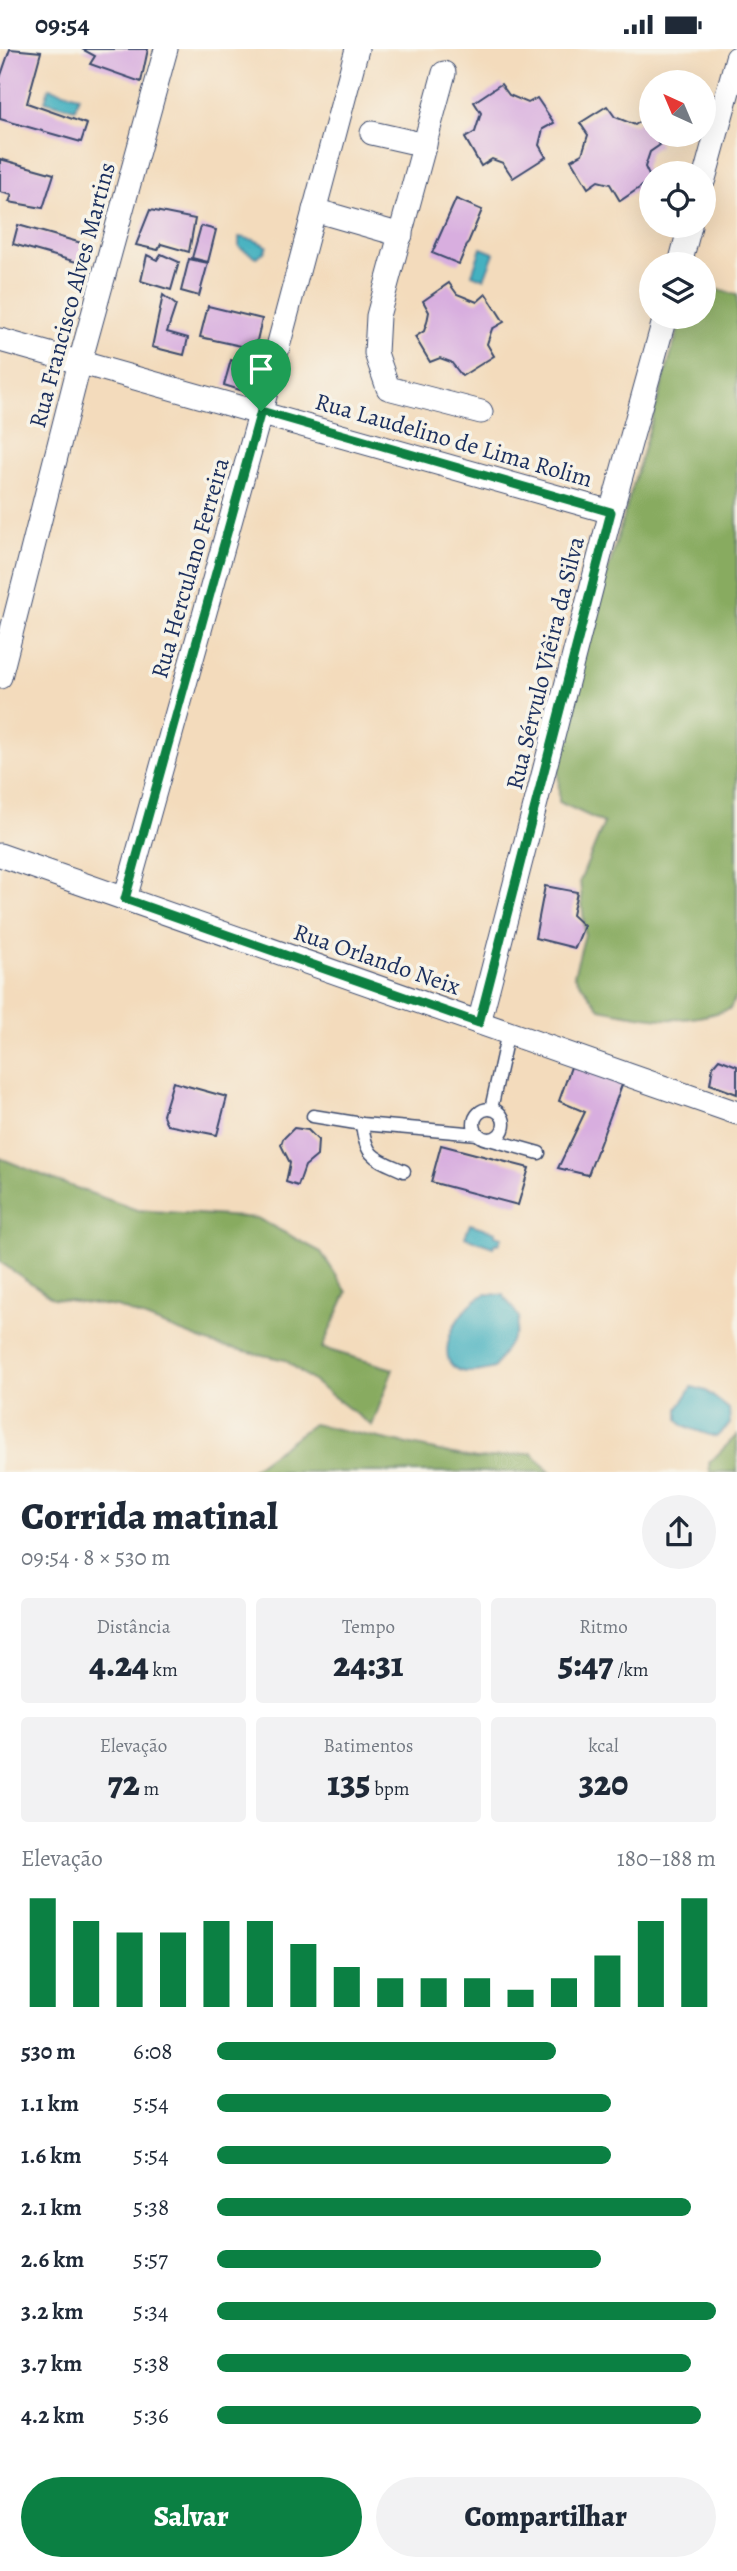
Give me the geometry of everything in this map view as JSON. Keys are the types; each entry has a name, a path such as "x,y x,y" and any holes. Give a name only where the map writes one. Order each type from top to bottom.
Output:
{"street":[{"name":"Rua Francisco Alves Martins","path":"0,677 80,362 166,49"},
{"name":"Rua Herculano Ferreira","path":"125,899 261,411 357,49"},
{"path":"709,161 737,58"},
{"path":"444,72 378,316 376,353 388,388 481,412"},
{"path":"372,133 425,145"},
{"path":"314,210 401,235"},
{"name":"Rua Sérvulo Viêira da Silva","path":"479,1023 611,512 662,329"},
{"name":"Rua Laudelino de Lima Rolim","path":"0,339 611,512"},
{"name":"Rua Orlando Neix","path":"0,855 737,1112"}],"lane":[{"path":"491,1109 508,1033"},
{"path":"491,1109 503,1118 503,1127 498,1135 484,1137 474,1126 475,1117 482,1110 491,1109"},
{"path":"313,1116 484,1137 539,1153"},
{"path":"362,1124 364,1144 373,1158 404,1171"}],"green space":[{"path":"716,289 737,295 737,995 730,1009 695,1018 665,1019 600,1009 574,975 585,934 580,881 604,823 559,802 558,742 678,329 716,329"},
{"path":"0,1158 137,1210 257,1218 321,1252 347,1292 322,1348 393,1369 372,1426 285,1360 213,1344 117,1307 53,1298 0,1262"},
{"path":"313,1424 477,1459 532,1453 550,1472 248,1472"},
{"path":"737,1435 737,1472 710,1472 709,1463"}],"water":[{"path":"49,88 79,96 75,109 45,101"},
{"path":"239,237 267,246 264,252 256,257 239,247"},
{"path":"481,248 494,253 484,279 472,274"},
{"path":"470,1224 496,1232 495,1235 502,1237 499,1244 495,1243 493,1247 465,1237"},
{"path":"486,1294 503,1295 519,1317 516,1332 494,1368 471,1372 456,1368 448,1359 452,1331 472,1303"},
{"path":"692,1387 706,1391 729,1409 730,1424 716,1437 683,1426 678,1420 678,1409"}],"building":[{"path":"10,49 41,52 27,103 87,124 81,142 0,119 0,78"},
{"path":"82,49 148,49 141,82 90,64 95,56"},
{"path":"501,84 509,95 528,103 537,98 554,123 543,129 539,145 546,157 513,178 503,163 492,159 481,166 465,138 475,132 481,113 474,102"},
{"path":"607,106 615,117 635,125 639,122 639,147 657,147 650,152 647,161 639,161 639,188 620,201 610,184 598,181 588,188 571,160 582,154 588,135 580,123"},
{"path":"0,159 54,174 43,208 9,202 12,195 0,192"},
{"path":"456,199 482,210 459,264 432,253"},
{"path":"150,210 195,219 189,252 161,244 158,250 136,245"},
{"path":"18,225 92,246 87,265 13,244"},
{"path":"201,226 216,230 208,262 192,258"},
{"path":"161,254 179,262 171,290 141,281 147,255 157,260"},
{"path":"189,259 208,263 199,296 181,291"},
{"path":"449,283 457,294 477,302 486,294 504,322 492,329 487,344 494,356 462,376 451,362 440,358 430,362 415,337 424,331 427,322 429,312 423,301"},
{"path":"163,295 176,305 167,332 188,338 184,355 152,347"},
{"path":"208,306 262,319 255,349 200,337"},
{"path":"231,360 260,369 253,394 224,385"},
{"path":"545,886 577,892 572,915 584,926 575,948 535,938"},
{"path":"719,1059 737,1066 737,1094 710,1084 713,1066"},
{"path":"571,1067 623,1082 588,1175 558,1168 585,1112 559,1101"},
{"path":"173,1082 227,1097 217,1135 167,1125 163,1115"},
{"path":"294,1128 308,1130 318,1140 317,1156 305,1166 298,1186 286,1182 290,1163 281,1145"},
{"path":"441,1145 529,1168 518,1205 431,1182"}],"route":[{"path":"261,411 611,512 479,1023 125,899 261,411"}]}
